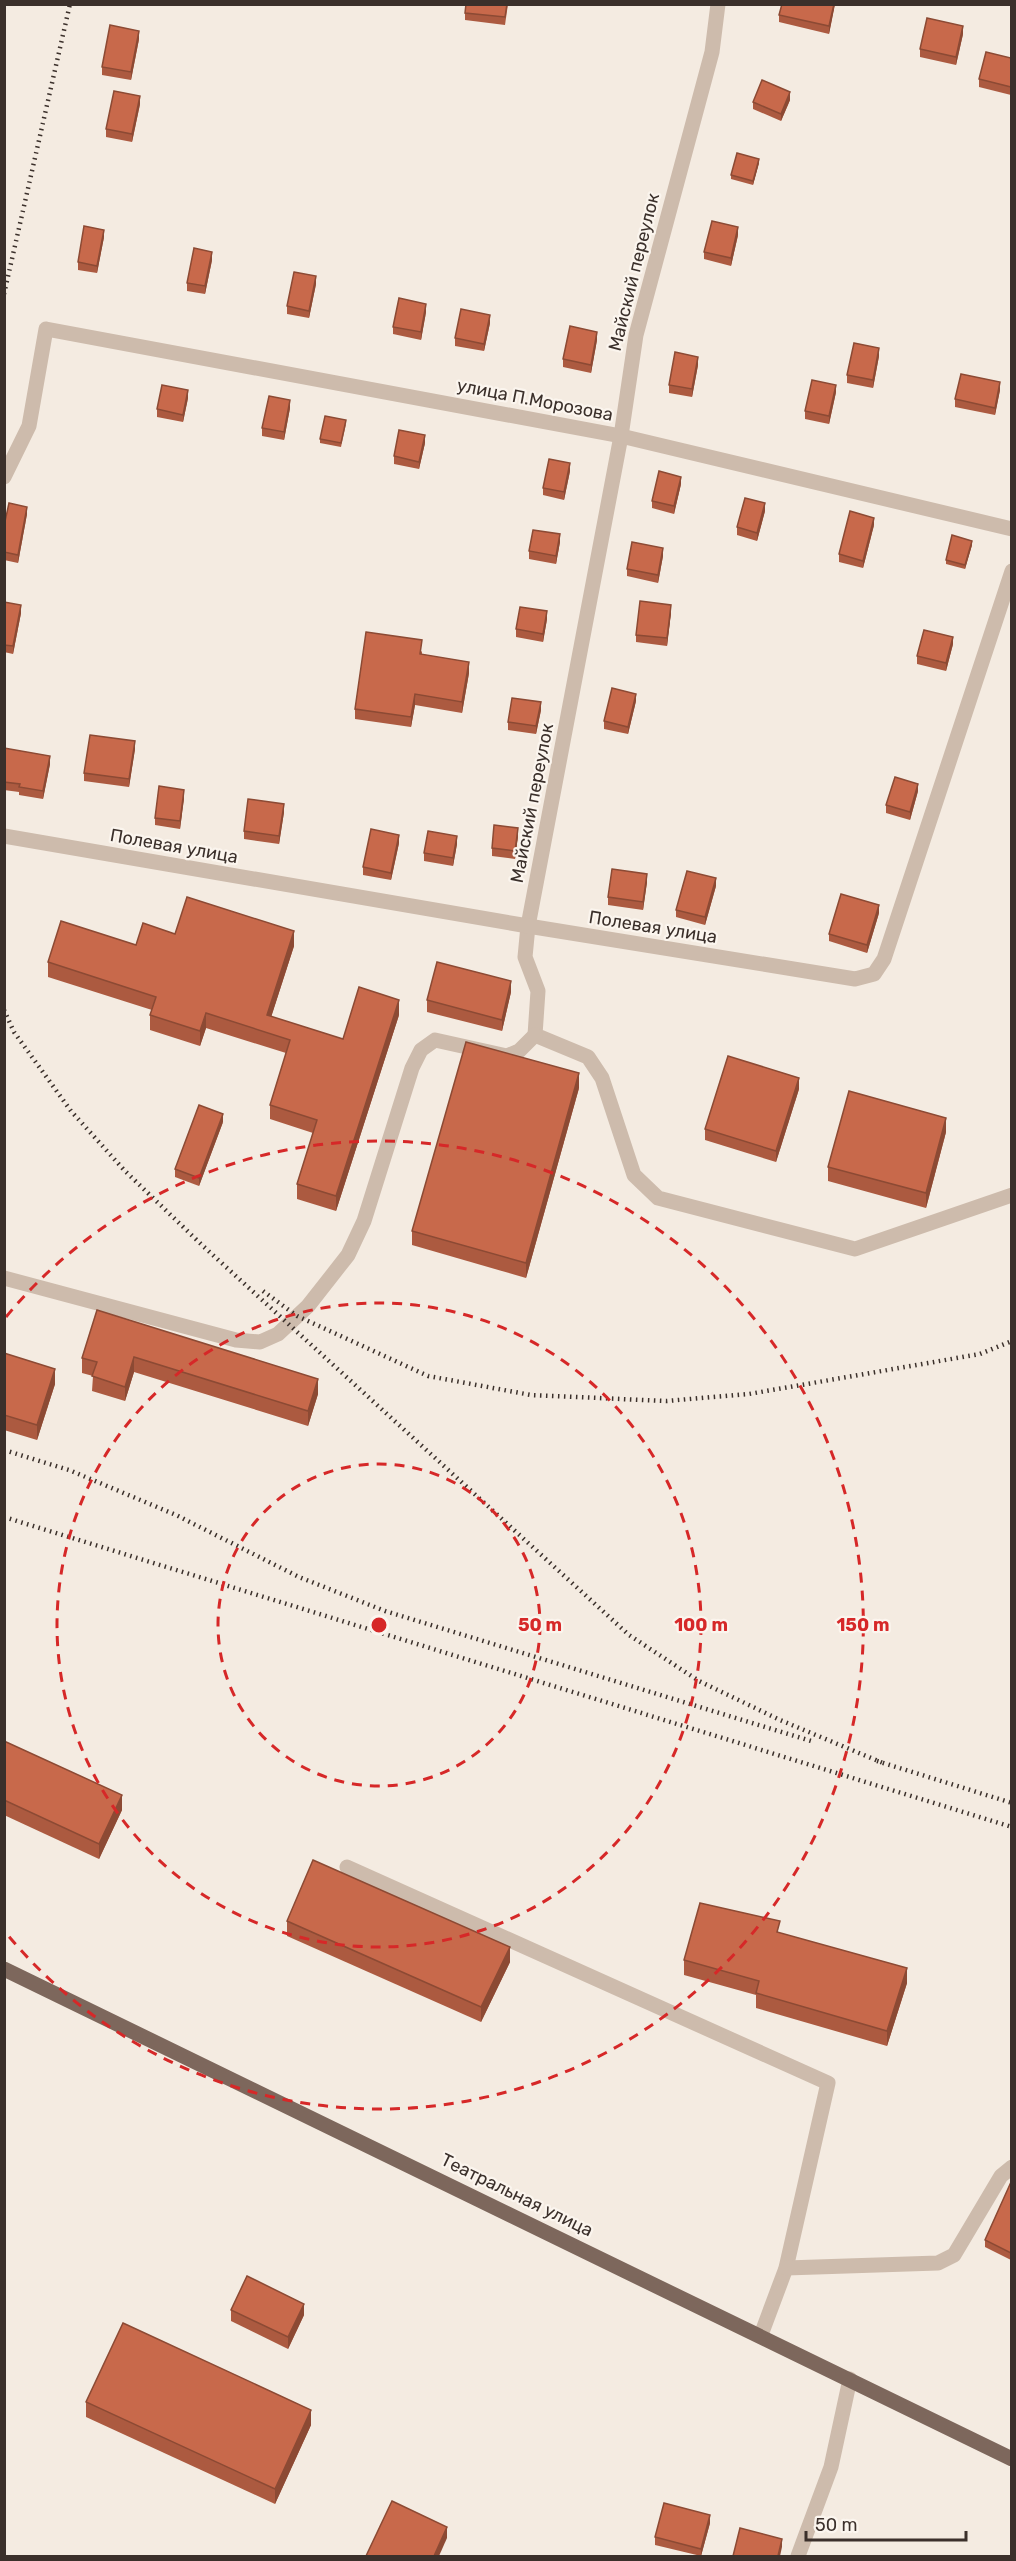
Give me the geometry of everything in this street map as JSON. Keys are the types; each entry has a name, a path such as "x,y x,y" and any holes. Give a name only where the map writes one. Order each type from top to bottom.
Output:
{"main road":[{"name":"Театральная улица","path":"4,1968 761,2335 1011,2459"}],"street":[{"name":"Майский переулок","path":"535,1035 538,991 525,957 528,926 621,436 636,335 712,52 718,4"},
{"name":"улица П.Морозова","path":"4,477 29,426 46,329 621,436 1011,529"},
{"name":"Полевая улица","path":"4,836 528,926 855,979 874,974 884,959 1011,571"},
{"path":"4,1278 237,1340 260,1342 278,1334 308,1306 348,1255 364,1221 412,1068 421,1050 435,1040 507,1056 519,1052 535,1035 588,1057 602,1078 634,1174 657,1198 855,1249 1011,1195"},
{"path":"347,1867 828,2083 786,2268 761,2335"},
{"path":"786,2268 938,2263 954,2255 1001,2176 1011,2167"},
{"path":"798,2556 831,2467 850,2379"}],"building":[{"path":"466,4 507,4 505,17 465,13"},
{"path":"782,4 834,4 829,26 779,15"},
{"path":"927,18 963,26 956,57 920,49"},
{"path":"110,25 139,31 131,72 102,67"},
{"path":"986,52 1011,58 1011,87 979,79"},
{"path":"762,80 790,92 781,114 753,102"},
{"path":"114,91 140,96 132,134 106,129"},
{"path":"737,153 759,159 753,181 731,175"},
{"path":"712,221 738,227 731,258 704,252"},
{"path":"84,226 104,230 97,266 78,262"},
{"path":"194,248 212,252 205,286 187,283"},
{"path":"294,272 316,276 309,311 287,306"},
{"path":"399,298 426,304 421,332 393,327"},
{"path":"461,309 490,315 484,344 455,338"},
{"path":"570,326 597,332 591,365 563,359"},
{"path":"854,343 879,348 873,380 847,375"},
{"path":"675,352 698,357 692,389 669,385"},
{"path":"961,374 1000,382 995,408 955,399"},
{"path":"812,380 836,385 829,416 805,411"},
{"path":"162,385 188,390 183,415 157,409"},
{"path":"269,396 290,400 284,432 262,428"},
{"path":"325,416 346,420 341,443 320,439"},
{"path":"399,430 425,435 419,462 394,456"},
{"path":"549,459 570,463 564,492 543,488"},
{"path":"659,471 681,477 674,506 652,501"},
{"path":"745,498 765,503 757,533 737,527"},
{"path":"9,503 27,507 18,555 4,552 4,526"},
{"path":"850,511 874,518 863,561 839,554"},
{"path":"533,530 560,534 556,556 529,551"},
{"path":"952,535 972,541 965,565 946,560"},
{"path":"632,542 663,548 658,575 627,569"},
{"path":"640,601 671,605 667,638 636,635"},
{"path":"4,602 21,605 13,646 4,645"},
{"path":"520,607 547,611 543,634 516,629"},
{"path":"924,630 953,637 946,663 917,656"},
{"path":"366,632 422,640 420,654 469,662 462,702 415,694 411,717 355,709"},
{"path":"612,688 636,694 628,727 604,721"},
{"path":"512,698 541,702 536,726 508,722"},
{"path":"90,735 135,741 129,779 84,773"},
{"path":"4,748 50,756 43,791 4,782"},
{"path":"895,777 918,784 910,812 886,805"},
{"path":"159,786 184,790 180,821 155,818"},
{"path":"248,799 284,804 279,836 244,831"},
{"path":"494,825 518,828 515,851 492,848"},
{"path":"371,829 399,835 391,873 363,867"},
{"path":"428,831 457,836 453,858 424,853"},
{"path":"612,869 647,874 643,902 608,897"},
{"path":"687,871 716,878 705,917 676,910"},
{"path":"841,894 879,905 867,945 829,934"},
{"path":"187,897 294,931 267,1015 343,1039 359,987 399,1000 336,1196 297,1184 317,1120 270,1105 290,1040 206,1013 200,1031 150,1015 156,997 48,962 61,921 136,945 143,923 175,934"},
{"path":"437,962 511,981 502,1020 427,1000"},
{"path":"466,1042 579,1073 526,1263 412,1231"},
{"path":"728,1056 799,1078 776,1151 705,1129"},
{"path":"849,1091 946,1118 926,1193 828,1167"},
{"path":"199,1105 223,1114 199,1178 175,1169"},
{"path":"97,1310 318,1379 308,1411 134,1357 125,1387 92,1376 97,1362 82,1358"},
{"path":"4,1353 55,1369 37,1425 4,1415"},
{"path":"4,1741 122,1795 99,1844 4,1800"},
{"path":"313,1860 510,1947 481,2007 287,1921"},
{"path":"700,1903 780,1921 777,1932 907,1968 887,2031 756,1993 759,1981 684,1960"},
{"path":"1011,2182 1011,2253 985,2240"},
{"path":"247,2276 304,2304 288,2337 231,2310"},
{"path":"123,2323 311,2410 275,2489 86,2402"},
{"path":"392,2501 447,2527 434,2556 366,2556"},
{"path":"664,2503 710,2515 701,2549 655,2537"},
{"path":"740,2528 782,2539 778,2556 733,2556"}],"railway":[{"path":"4,294 70,4"},
{"path":"4,1010 14,1032 71,1111 125,1171 203,1246 629,1635 699,1681 780,1720 883,1763"},
{"path":"263,1291 297,1316 428,1376 531,1395 666,1401 749,1394 980,1354 1012,1341"},
{"path":"4,1450 69,1470 176,1515 299,1577 385,1611 811,1741"},
{"path":"4,1517 1012,1827"},
{"path":"877,1761 1012,1803"}]}
